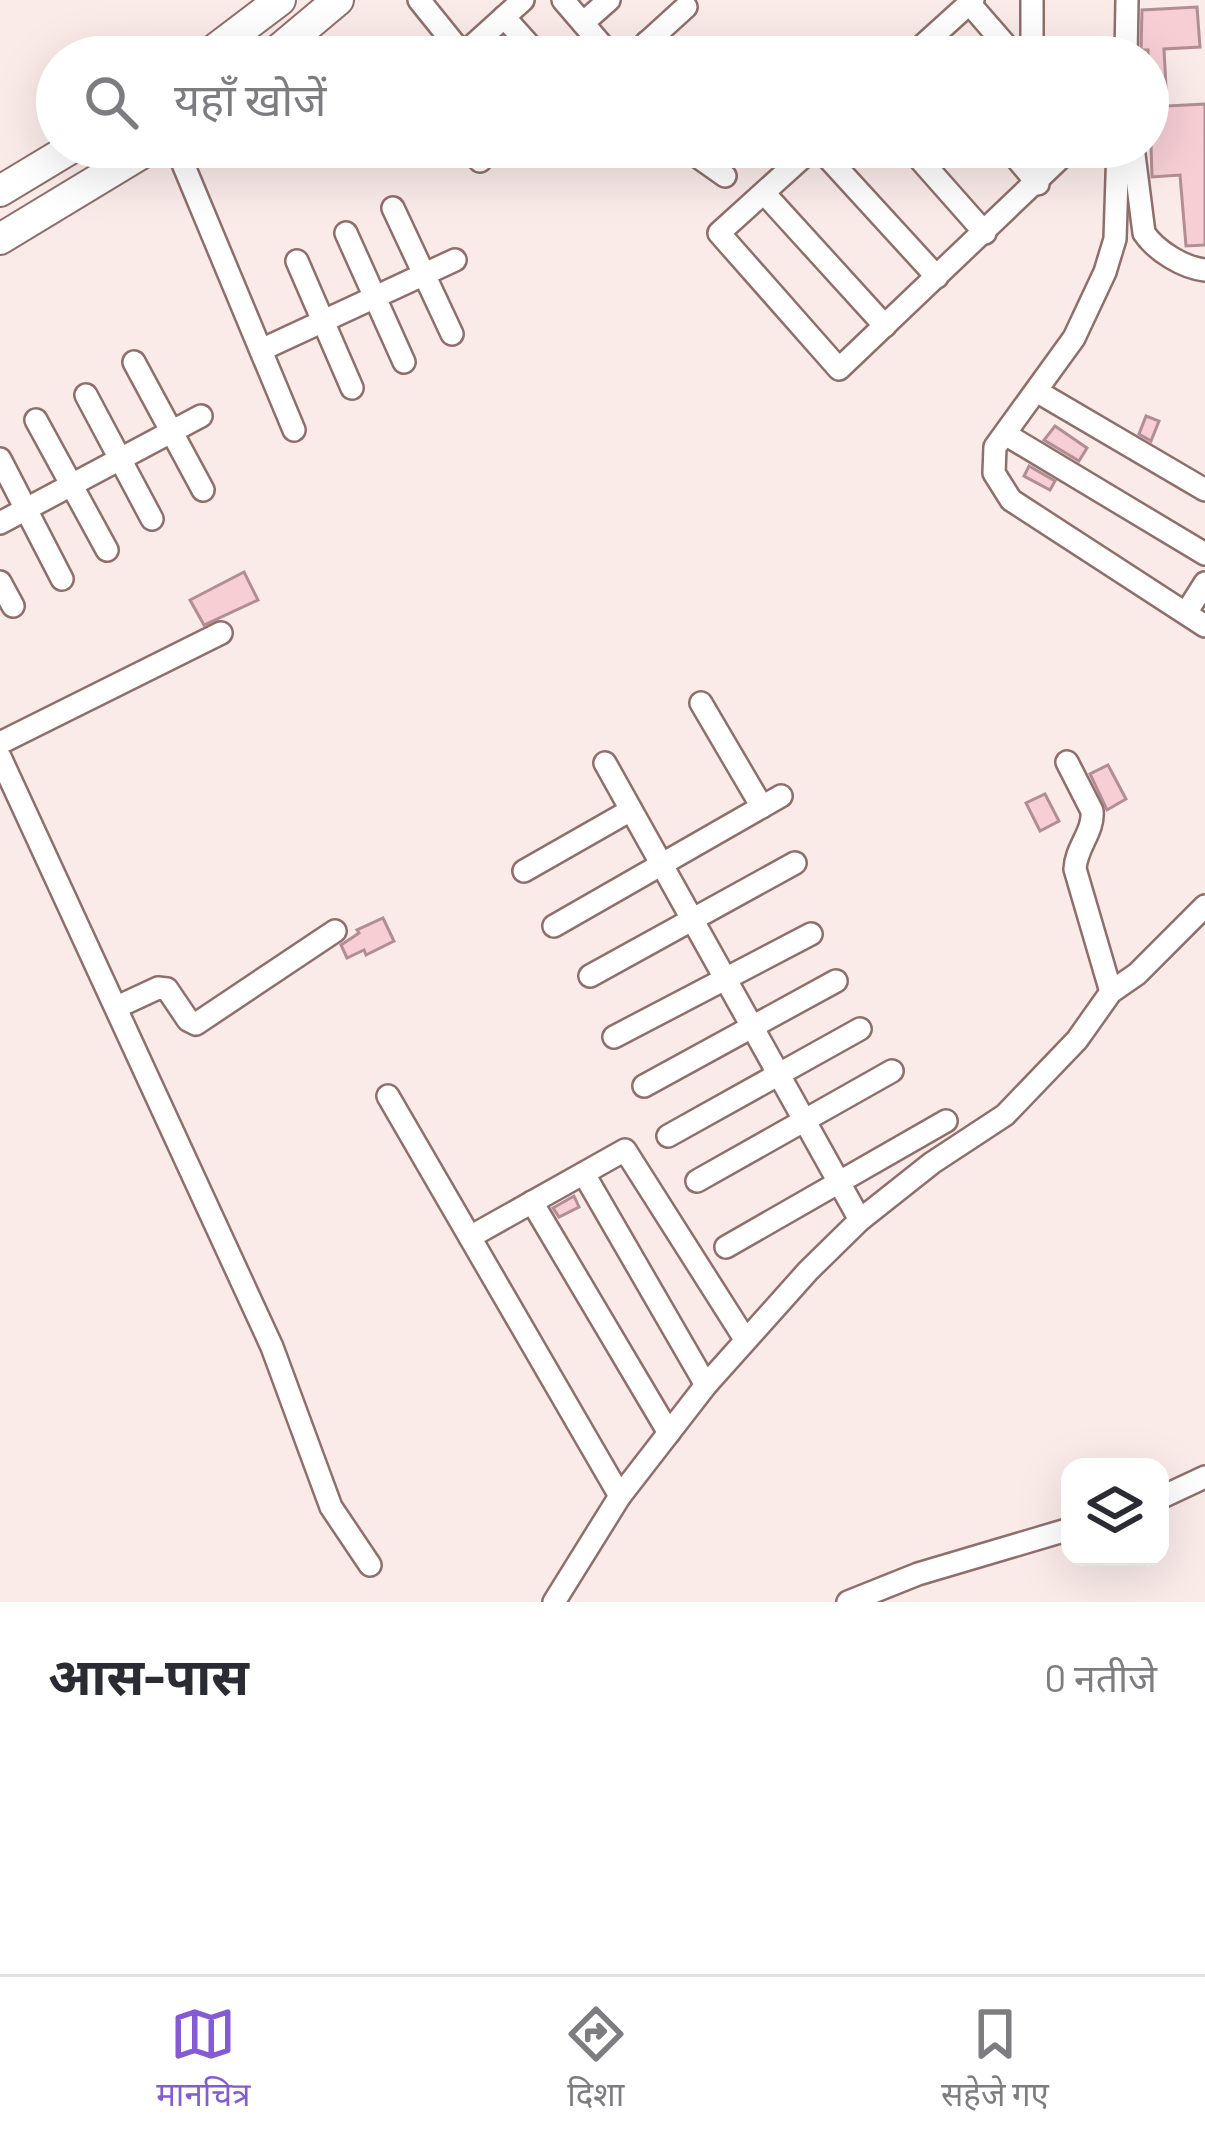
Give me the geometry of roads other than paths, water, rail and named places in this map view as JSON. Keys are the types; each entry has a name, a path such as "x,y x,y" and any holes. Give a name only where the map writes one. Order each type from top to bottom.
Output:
{"highway":[{"path":"233,36 280,0"},
{"path":"295,36 338,0"},
{"path":"0,191 38,168"},
{"path":"0,238 117,168"}],"street":[{"path":"419,0 447,36"},
{"path":"484,36 523,0"},
{"path":"563,0 594,36"},
{"path":"583,23 609,0"},
{"path":"1032,0 1032,36"},
{"path":"1126,0 1126,36"},
{"path":"936,36 971,2 999,36"},
{"path":"654,36 686,8"},
{"path":"504,17 521,36"},
{"path":"185,168 294,430"},
{"path":"792,168 718,233 839,369 985,233 1047,168"},
{"path":"835,168 937,278"},
{"path":"928,168 985,233"},
{"path":"1026,168 1035,178"},
{"path":"1034,168 1035,178"},
{"path":"1117,168 1112,256 1074,338 992,459 1000,488 1011,500 1196,620 1205,584"},
{"path":"1135,168 1144,233 1193,269 1205,270"},
{"path":"764,193 885,326"},
{"path":"393,208 452,334"},
{"path":"346,232 404,362"},
{"path":"261,350 454,260"},
{"path":"296,261 352,388"},
{"path":"134,362 202,490"},
{"path":"1038,392 1205,490"},
{"path":"86,395 152,519"},
{"path":"0,523 200,416"},
{"path":"36,420 106,550"},
{"path":"1005,434 1205,554"},
{"path":"0,459 62,579"},
{"path":"0,582 14,606"},
{"path":"0,743 221,633"},
{"path":"554,926 771,802 701,703"},
{"path":"0,758 272,1347 331,1507 370,1565"},
{"path":"1067,762 1092,811 1075,869 1111,992"},
{"path":"605,764 860,1220"},
{"path":"524,871 631,810"},
{"path":"590,976 794,863"},
{"path":"554,1602 620,1496 745,1339 860,1220 932,1163 1005,1115 1077,1040 1111,992 1137,974 1205,906"},
{"path":"117,1007 158,988 167,989 188,1020 196,1024 335,931"},
{"path":"614,1037 811,934"},
{"path":"644,1086 836,981"},
{"path":"668,1136 860,1029"},
{"path":"697,1181 892,1071"},
{"path":"388,1096 620,1496"},
{"path":"726,1247 946,1121"},
{"path":"470,1238 625,1150 745,1339"},
{"path":"584,1174 706,1385"},
{"path":"532,1202 669,1433"},
{"path":"1169,1494 1205,1477"},
{"path":"848,1602 918,1574 1061,1532"}]}
